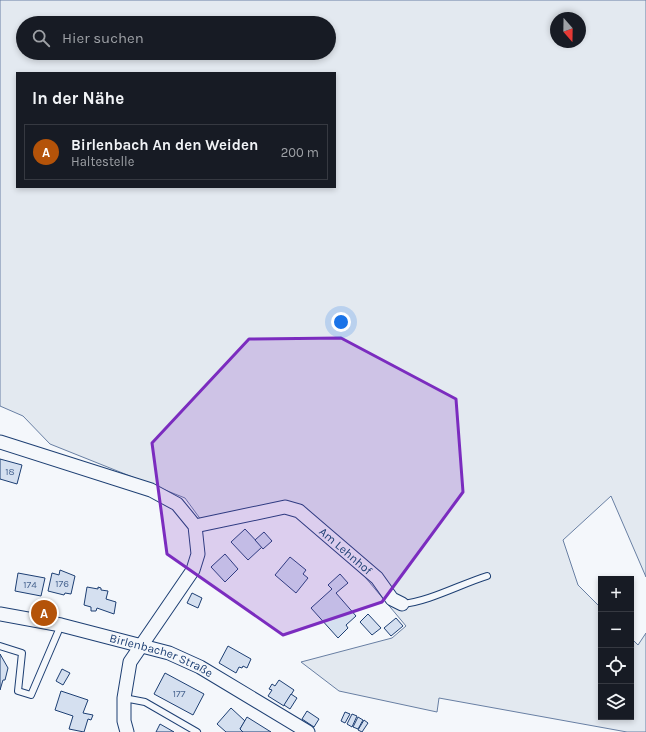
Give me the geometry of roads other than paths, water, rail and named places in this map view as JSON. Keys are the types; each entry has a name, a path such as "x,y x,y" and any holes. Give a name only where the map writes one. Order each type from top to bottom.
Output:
{"street":[{"path":"0,442 151,490 177,504 195,526 198,554 193,570 130,662 124,698 124,721 127,732"},
{"name":"Am Lehnhof","path":"195,526 285,508 299,511 377,578 392,599 402,604"},
{"name":"Birlenbacher Straße","path":"0,614 61,626 169,653 200,667 308,732"}],"lane":[{"name":"Am Lehnhof","path":"402,604 413,603 464,583 487,576"},
{"path":"0,646 22,653 18,690 31,695 61,626"},
{"path":"124,698 145,702 197,732"}],"place":[{"name":"Birlenbach An den Weiden","path":"44,613"}]}
